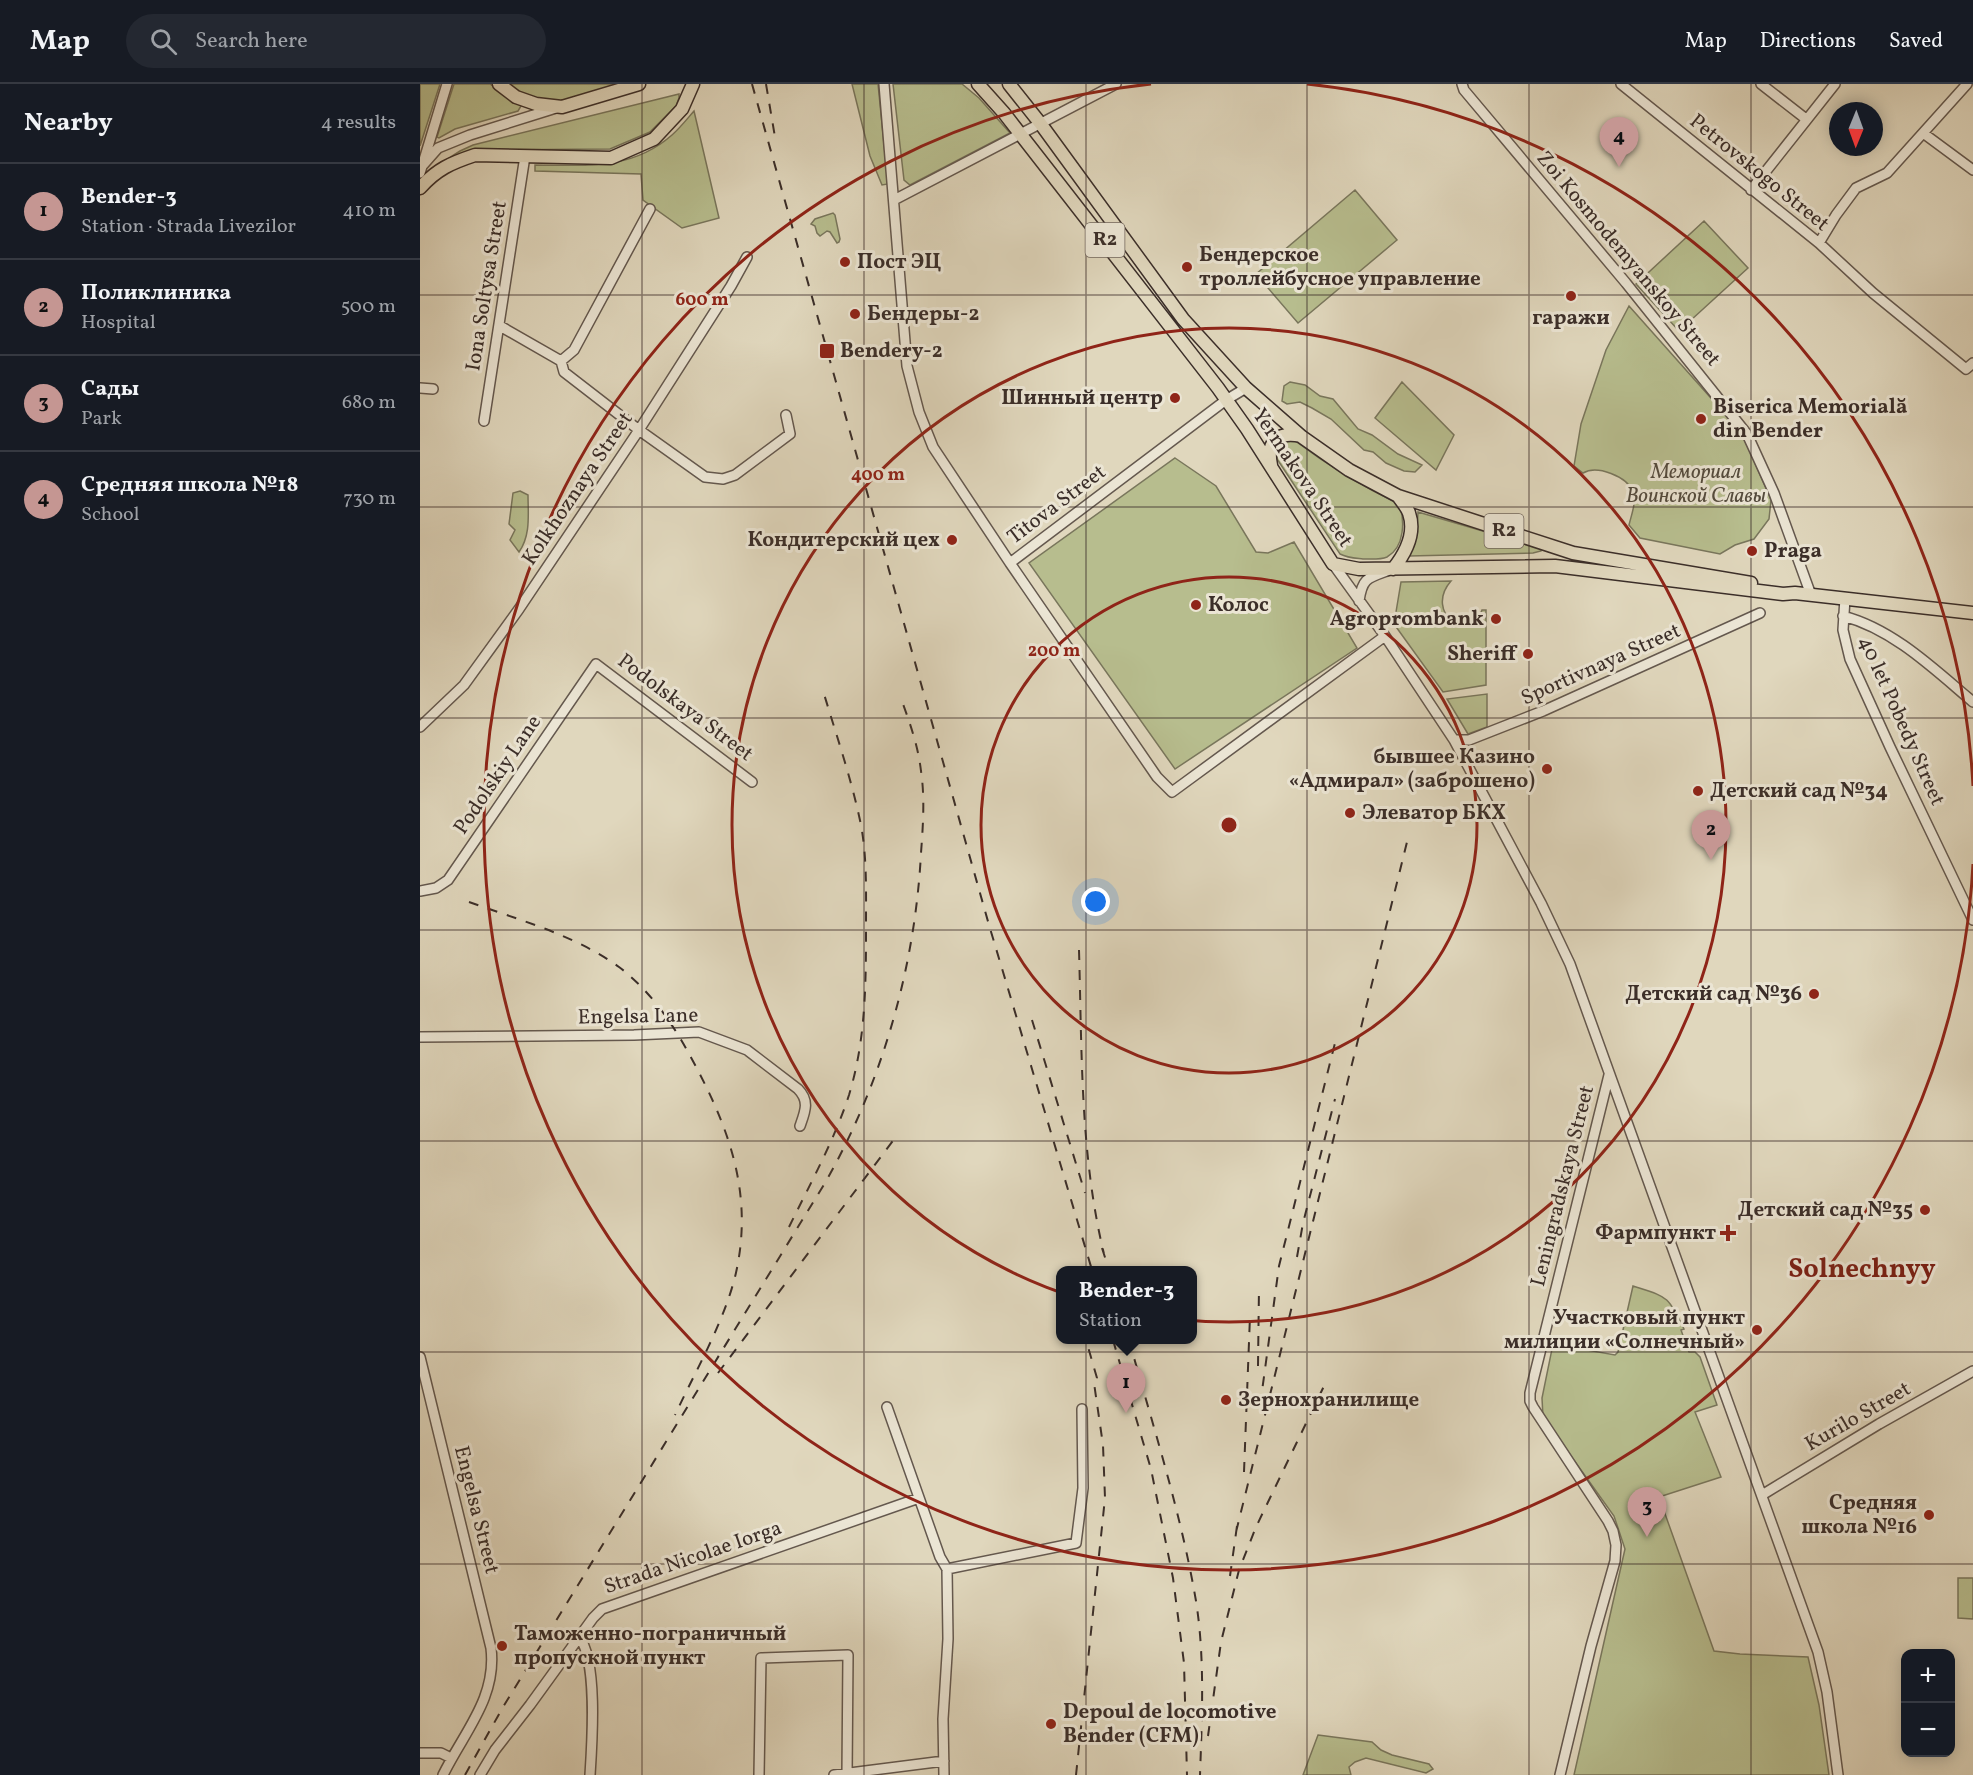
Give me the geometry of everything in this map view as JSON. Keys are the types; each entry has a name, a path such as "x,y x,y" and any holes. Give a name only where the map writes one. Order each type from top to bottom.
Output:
{"main road":[{"path":"499,84 516,97 536,104 562,107 639,84"},
{"path":"420,188 433,174 454,162 475,156 611,158 654,139 682,109 693,84"},
{"name":"R2","path":"978,84 1021,133"},
{"name":"R2","path":"1009,84 1040,123"},
{"name":"Yermakova Street","path":"1040,123 1183,319 1246,388 1302,436 1349,470 1398,496 1573,553 1694,572 1795,593"},
{"name":"Yermakova Street","path":"1021,133 1226,400 1334,564 1359,569 1554,566 1772,593 1795,593 1973,613"},
{"path":"1272,470 1269,453 1274,441 1280,435 1302,436"},
{"path":"1393,569 1408,545 1410,531 1409,513 1398,496"}],"street":[{"path":"421,169 447,84"},
{"path":"884,84 907,366 919,412 933,447 1010,563"},
{"path":"894,200 1116,84"},
{"name":"Zoi Kosmodemyanskoy Street","path":"1462,84 1464,90 1715,392 1747,434 1774,493 1812,595"},
{"name":"Petrovskogo Street","path":"1621,84 1819,243 1873,292 1970,366"},
{"path":"1761,84 1806,119"},
{"path":"1751,190 1835,84"},
{"path":"1819,243 1856,188 1887,173 1967,84"},
{"path":"421,169 438,147 562,107"},
{"path":"1923,133 1973,170"},
{"name":"Iona Soltysa Street","path":"484,421 525,156"},
{"path":"561,361 574,350 650,209"},
{"name":"Kolkhoznaya Street","path":"420,727 464,686 519,609 639,430 747,257"},
{"path":"500,326 561,361 564,372 705,477 723,479 735,475 790,434 786,415"},
{"path":"420,388 433,390"},
{"name":"Titova Street","path":"1246,388 1226,400 1010,563 1157,777 1172,792 1385,636"},
{"name":"Leningradskaya Street","path":"1334,564 1454,740 1541,903 1570,964 1821,1662 1838,1775"},
{"path":"1359,601 1361,587 1369,577 1393,569"},
{"name":"40 let Pobedy Street","path":"1845,598 1843,616 1845,644 1857,675 1973,920"},
{"name":"Sportivnaya Street","path":"1454,740 1469,740 1543,711 1760,613"},
{"path":"1843,616 1868,624 1887,634 1973,702"},
{"name":"Podolskaya Street","path":"596,664 752,782"},
{"name":"Podolskiy Lane","path":"420,891 436,888 448,880 596,664"},
{"name":"Engelsa Lane","path":"420,1037 634,1035 689,1032 708,1034 747,1050 805,1095 806,1110 800,1126"},
{"name":"Leningradskaya Street","path":"1560,1775 1591,1646 1615,1561 1616,1545 1608,1521 1533,1407 1530,1393 1609,1075"},
{"name":"Engelsa Street","path":"420,1359 491,1648 492,1672 485,1698 451,1758"},
{"name":"Kurilo Street","path":"1762,1495 1879,1424 1973,1371"},
{"path":"888,1407 940,1557 947,1569 948,1639 943,1719 944,1775"},
{"path":"947,1569 1076,1543 1083,1488 1082,1409"},
{"name":"Strada Nicolae Iorga","path":"481,1773 495,1750 602,1609 919,1498"},
{"path":"579,1637 587,1650 589,1663 592,1736 590,1775"},
{"path":"759,1775 761,1658 848,1654 847,1774"},
{"path":"420,1753 441,1753 451,1758 443,1775"},
{"path":"834,1775 944,1761"}],"green space":[{"path":"420,84 440,84 420,146"},
{"path":"454,84 490,84 521,106 518,111 455,129 439,138 437,137"},
{"path":"508,84 621,84 578,98 548,101 520,94"},
{"path":"852,84 878,84 888,184 882,185 870,156"},
{"path":"893,84 962,84 979,98 1010,133 910,185 904,180"},
{"path":"679,94 676,106 650,132 610,149 474,150 443,162 473,145"},
{"path":"694,111 719,218 682,228 643,200 641,174 535,171 535,165 607,164 640,155 672,135"},
{"path":"1355,190 1397,240 1298,323 1256,274"},
{"path":"833,213 840,239 837,243 830,232 827,231 820,236 815,226 811,224 815,219"},
{"path":"1704,221 1748,268 1679,331 1636,284"},
{"name":"Мемориал Воинской Славы","path":"1629,306 1742,433 1771,500 1769,519 1754,539 1735,545 1720,554 1640,538 1629,525 1634,500 1630,486 1618,477 1603,471 1583,473 1574,466 1581,424 1606,350"},
{"path":"1290,382 1305,385 1320,396 1333,399 1358,429 1372,435 1398,454 1422,465 1415,472 1404,471 1386,463 1373,452 1364,450 1331,419 1300,402 1287,404 1282,401 1284,386"},
{"path":"1402,382 1454,435 1436,470 1375,418"},
{"path":"1294,440 1345,475 1399,504 1403,525 1400,540 1393,553 1381,559 1354,558 1340,554 1277,459 1277,448 1284,442"},
{"name":"Колос","path":"1175,458 1216,486 1256,552 1268,553 1294,542 1357,648 1175,769 1029,563"},
{"path":"520,491 528,495 528,517 527,532 519,552 510,540 515,530 509,524 513,493"},
{"path":"1418,512 1534,546 1541,551 1409,556 1417,532"},
{"path":"1451,581 1444,593 1442,604 1452,621 1460,625 1469,625 1476,620 1482,610 1486,610 1486,685 1443,692 1394,624 1401,582"},
{"path":"1487,694 1487,727 1468,734 1447,699"},
{"path":"1633,1286 1660,1295 1670,1303 1684,1329 1681,1330 1689,1352 1695,1352 1700,1357 1717,1405 1695,1412 1721,1477 1659,1497 1714,1651 1808,1657 1819,1705 1829,1775 1574,1775 1625,1549 1614,1516 1543,1417 1542,1398 1553,1344 1615,1355 1618,1352"},
{"path":"1958,1578 1973,1578 1973,1619 1958,1618"},
{"path":"1318,1735 1372,1742 1381,1750 1392,1755 1429,1764 1433,1769 1426,1773 1366,1758 1349,1767 1351,1775 1303,1775"}],"railway":[{"path":"752,84 989,925 1091,1266"},
{"path":"766,84 776,143"},
{"path":"789,1227 829,1146 849,1095 859,1053 864,1011 866,887 863,837 853,792 824,694"},
{"path":"465,1775 503,1707 825,1183 863,1105 879,1065 903,982 917,896 923,822 922,781 920,761 900,696"},
{"path":"1236,1532 1409,834"},
{"path":"469,902 565,937 602,956 631,977 662,1011 679,1036 719,1114 736,1166 742,1220 740,1248 730,1295 708,1348 675,1415"},
{"path":"1079,950 1086,1141 1096,1217 1104,1254"},
{"path":"1032,1020 1085,1193"},
{"path":"1260,1406 1279,1266 1336,1039"},
{"path":"1297,1257 1303,1223 1335,1099"},
{"path":"718,1373 895,1138"},
{"path":"1102,1248 1108,1266"},
{"path":"1258,1366 1259,1287"},
{"path":"1244,1472 1250,1316"},
{"path":"1076,1775 1105,1498 1103,1445 1094,1383 1097,1378 1087,1344"},
{"path":"1114,1344 1151,1469 1173,1578 1184,1663 1187,1775"},
{"path":"1130,1344 1175,1502 1196,1601 1202,1666 1200,1775"},
{"path":"1208,1736 1221,1642 1239,1570 1256,1527 1324,1386"},
{"path":"1230,1576 1237,1526"}],"place":[{"name":"Средняя школа №18","path":"1619,167"},
{"name":"Пост ЭЦ","path":"845,262"},
{"name":"Бендерское троллейбусное управление","path":"1187,267"},
{"name":"гаражи","path":"1571,296"},
{"name":"Бендеры-2","path":"855,314"},
{"name":"Bendery-2","path":"827,351"},
{"name":"Шинный центр","path":"1175,398"},
{"name":"Biserica Memorială din Bender","path":"1701,419"},
{"name":"Кондитерский цех","path":"952,540"},
{"name":"Praga","path":"1752,551"},
{"name":"Колос","path":"1196,605"},
{"name":"Agroprombank","path":"1496,619"},
{"name":"Sheriff","path":"1528,654"},
{"name":"бывшее Казино «Адмирал» (заброшено)","path":"1547,769"},
{"name":"Детский сад №34","path":"1698,791"},
{"name":"Элеватор БКХ","path":"1350,813"},
{"name":"Поликлиника","path":"1711,860"},
{"name":"Детский сад №36","path":"1814,994"},
{"name":"Детский сад №35","path":"1925,1210"},
{"name":"Фармпункт","path":"1728,1233"},
{"name":"Участковый пункт милиции «Солнечный»","path":"1757,1330"},
{"name":"Зернохранилище","path":"1226,1400"},
{"name":"Bender-3","path":"1126,1413"},
{"name":"Средняя школа №16","path":"1929,1515"},
{"name":"Сады","path":"1647,1537"},
{"name":"Таможенно-пограничный пропускной пункт","path":"502,1646"},
{"name":"Depoul de locomotive Bender (CFM)","path":"1051,1724"}],"district":[{"name":"Solnechnyy","path":"1862,1270"}]}
